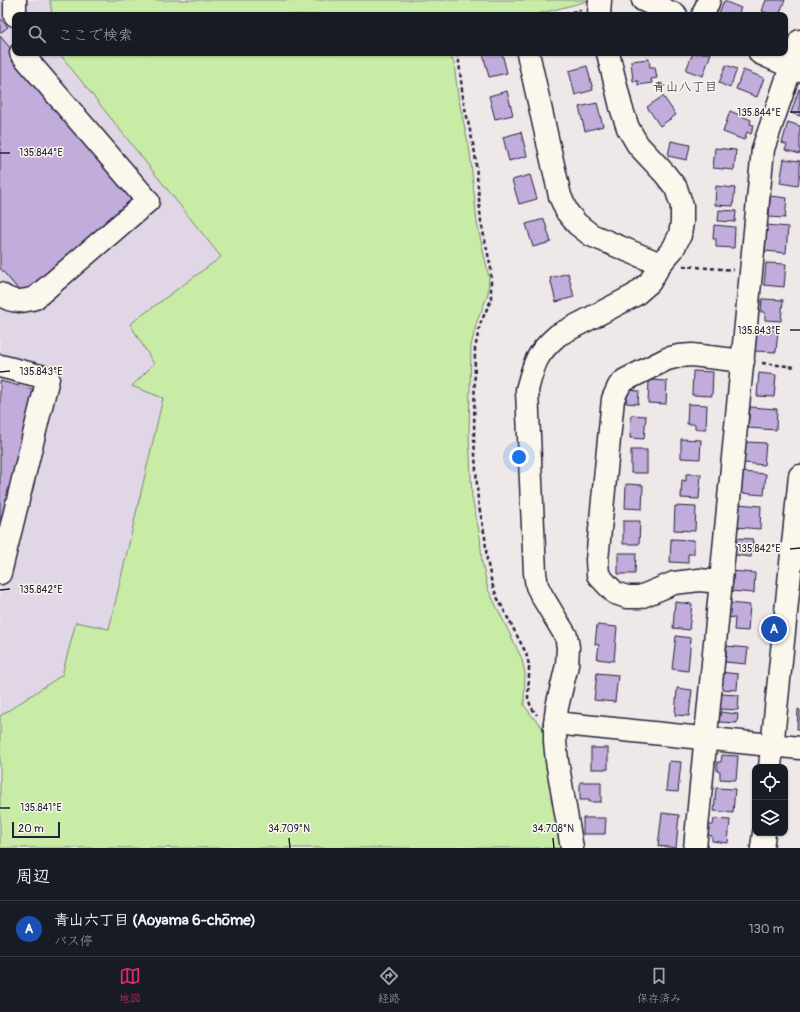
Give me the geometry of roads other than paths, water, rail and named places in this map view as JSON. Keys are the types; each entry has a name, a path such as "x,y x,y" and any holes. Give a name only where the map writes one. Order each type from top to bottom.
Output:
{"street":[{"path":"15,0 16,12"},
{"path":"643,0 669,12"},
{"path":"705,12 709,0"},
{"path":"695,848 763,149 796,69 800,41"},
{"path":"0,294 12,300 24,302 35,298 148,201 24,56"},
{"path":"529,56 560,196 567,212 577,224 591,235 660,264"},
{"path":"572,848 555,742 556,707 567,665 568,647 566,636 558,620 542,596 535,573 528,390 532,370 540,352 548,344 558,336 635,295 650,282 660,264 673,249 680,235 682,222 682,206 676,188 638,145 628,128 621,107 609,56"},
{"path":"767,56 796,69"},
{"path":"721,582 699,580 674,583 640,597 627,597 615,593 598,575 597,560 612,407 613,399 619,386 625,380 668,359 692,355 743,361"},
{"path":"0,366 48,378 0,573"},
{"path":"770,764 800,476"},
{"path":"555,723 800,748"},
{"path":"762,848 764,836"}],"place":[{"name":"青山六丁目 (Aoyama 6-chōme)","path":"774,629"}],"district":[{"name":"青山八丁目","path":"685,87"}]}
